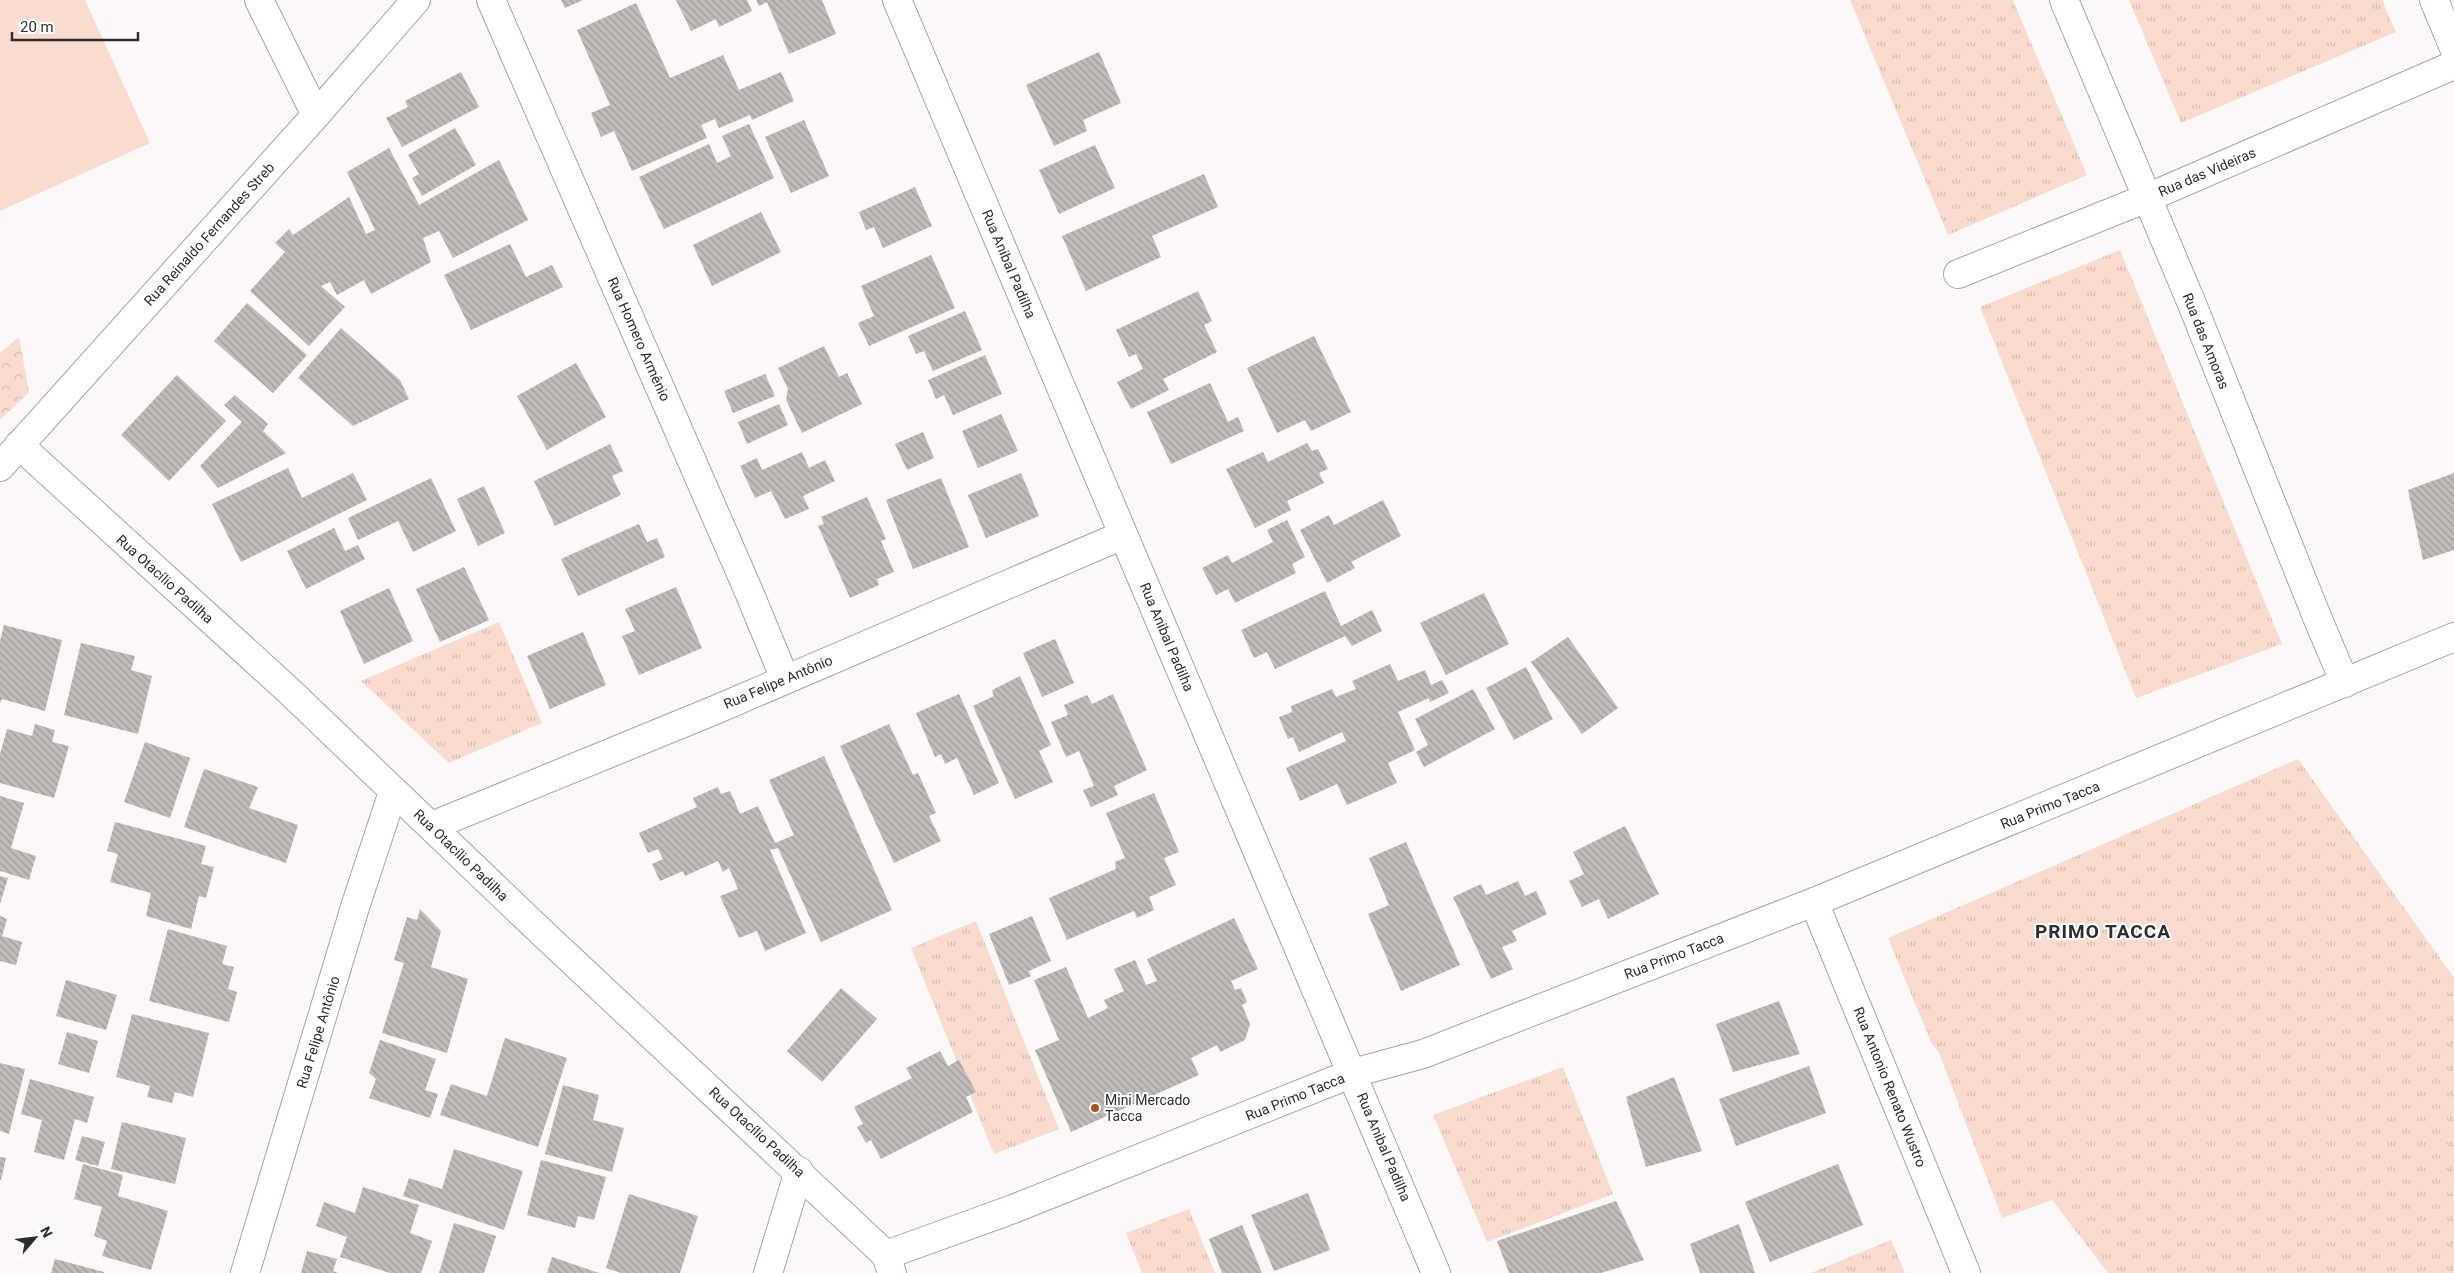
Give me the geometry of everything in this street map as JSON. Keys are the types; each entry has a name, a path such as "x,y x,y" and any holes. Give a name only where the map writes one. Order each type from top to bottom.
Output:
{"street":[{"path":"259,0 316,115"},
{"name":"Rua Reinaldo Fernandes Streb","path":"0,467 316,115 416,0"},
{"name":"Rua Homero Armênio","path":"492,0 749,592 784,679"},
{"name":"Rua Anibal Padilha","path":"898,0 1436,1273"},
{"name":"Rua das Amoras","path":"2064,0 2346,683"},
{"path":"2434,0 2454,48"},
{"name":"Rua das Videiras","path":"1958,274 2147,198 2454,65"},
{"name":"Rua Otacílio Padilha","path":"19,445 288,690 535,926 799,1171 889,1264"},
{"name":"Rua Felipe Antônio","path":"432,826 1123,535"},
{"name":"Rua Primo Tacca","path":"889,1264 1013,1209 1352,1073 1423,1054 1814,902 2454,637"},
{"name":"Rua Felipe Antônio","path":"245,1273 356,904 394,792"},
{"name":"Rua Antonio Renato Wustro","path":"1814,902 1966,1273"},
{"path":"768,1273 799,1171"}],"green space":[{"path":"0,0 85,0 150,143 0,211"},
{"path":"1850,0 2013,0 2087,175 1948,235"},
{"path":"2129,0 2382,0 2396,32 2181,123"},
{"path":"2120,250 2282,644 2136,698 1980,307"},
{"path":"19,337 29,392 0,420 0,353"},
{"path":"499,622 542,723 449,763 361,681"},
{"path":"2298,759 2454,978 2454,1273 2108,1273 2052,1200 2002,1218 1939,1053 1931,1042 1888,938"},
{"path":"976,921 1059,1129 994,1154 911,948"},
{"path":"1563,1067 1613,1194 1487,1242 1433,1115"},
{"path":"1189,1209 1215,1273 1142,1273 1126,1233"},
{"path":"1891,1240 1905,1273 1811,1273"}],"building":[{"path":"561,0 583,0 565,8"},
{"path":"676,0 747,0 752,11 719,27 716,19 691,31"},
{"path":"756,0 822,0 836,34 789,54 767,2 759,6"},
{"path":"636,3 670,78 723,55 739,90 781,72 794,101 752,120 750,115 719,128 715,119 701,125 707,138 632,171 614,131 601,137 591,113 610,105 577,30"},
{"path":"1099,52 1121,103 1083,120 1087,131 1054,146 1026,85"},
{"path":"461,72 479,107 402,147 386,118 408,107 405,101"},
{"path":"804,120 829,176 791,193 765,137"},
{"path":"749,124 774,178 664,229 639,177 709,144 717,163 731,156 722,136"},
{"path":"455,128 476,165 422,196 412,178 419,174 408,155"},
{"path":"1095,145 1115,188 1059,214 1039,170"},
{"path":"389,148 419,205 499,160 528,220 453,258 439,231 423,238 431,262 371,294 364,280 337,295 330,282 321,286 345,307 309,346 250,291 285,252 275,243 289,229 293,235 349,197 366,234 375,230 347,172"},
{"path":"1204,174 1218,207 1152,236 1161,257 1086,291 1062,236"},
{"path":"915,187 932,226 883,248 874,227 866,230 859,212"},
{"path":"761,212 781,252 712,286 693,245"},
{"path":"510,244 526,277 552,265 563,287 471,330 444,275"},
{"path":"931,255 955,308 869,346 858,323 874,316 861,286"},
{"path":"1198,291 1212,321 1204,325 1217,352 1163,379 1169,390 1131,409 1117,382 1143,369 1136,354 1129,357 1116,330"},
{"path":"247,303 307,355 273,393 214,341"},
{"path":"965,311 982,350 933,371 924,351 916,354 908,336"},
{"path":"341,328 400,380 409,399 353,426 298,378"},
{"path":"1314,336 1351,412 1311,431 1305,420 1277,433 1247,368"},
{"path":"824,346 839,377 847,373 862,404 802,433 786,400 788,389 778,368"},
{"path":"985,355 1002,394 953,415 944,395 936,399 928,380"},
{"path":"576,363 606,417 547,450 517,396"},
{"path":"765,374 775,396 733,413 724,391"},
{"path":"177,375 226,421 169,481 121,435"},
{"path":"1210,383 1228,422 1238,417 1244,431 1171,464 1147,412"},
{"path":"235,395 268,424 263,431 286,453 218,488 200,466 242,422 224,405"},
{"path":"779,404 788,425 747,444 738,422"},
{"path":"1001,414 1018,451 978,468 962,431"},
{"path":"923,432 934,458 907,470 895,444"},
{"path":"1307,443 1312,451 1318,449 1328,469 1319,473 1324,483 1287,501 1291,510 1255,528 1226,469 1263,452 1268,462"},
{"path":"610,444 623,471 612,476 621,495 555,526 534,481"},
{"path":"802,452 809,468 825,460 835,481 803,496 809,509 785,519 771,491 755,498 740,466 757,458 762,470"},
{"path":"288,468 302,498 353,473 367,500 241,562 212,504"},
{"path":"1021,473 1039,516 986,538 968,495"},
{"path":"2454,473 2454,550 2423,560 2408,490"},
{"path":"431,478 456,531 413,552 398,521 358,540 348,518"},
{"path":"941,478 969,547 913,569 886,500"},
{"path":"484,486 505,533 478,546 457,499"},
{"path":"867,497 886,539 881,541 894,572 877,579 879,585 850,598 818,526 824,524 821,517"},
{"path":"1383,500 1401,536 1351,562 1355,568 1327,583 1300,530 1329,515 1334,525"},
{"path":"1287,520 1305,557 1292,564 1296,573 1235,603 1228,589 1216,595 1202,568 1228,555 1232,563 1273,542 1267,530"},
{"path":"639,524 647,542 657,538 665,557 578,596 561,559"},
{"path":"334,528 345,551 358,545 365,559 306,589 287,551"},
{"path":"464,567 489,620 440,642 416,589"},
{"path":"676,587 702,648 639,675 622,636 635,631 625,609"},
{"path":"389,588 413,641 364,664 340,611"},
{"path":"1325,591 1341,626 1372,610 1382,631 1352,646 1345,636 1275,669 1267,652 1254,658 1241,630"},
{"path":"1484,593 1509,644 1446,675 1420,623"},
{"path":"4,625 62,640 45,711 2,699 0,703 0,641"},
{"path":"583,632 606,685 550,709 527,656"},
{"path":"1568,637 1618,708 1582,734 1531,662"},
{"path":"1055,639 1074,683 1042,697 1023,653"},
{"path":"81,643 135,656 131,670 152,676 138,734 64,715"},
{"path":"1390,664 1398,681 1425,670 1431,685 1442,680 1449,693 1430,702 1429,698 1398,712 1415,750 1388,763 1397,783 1347,805 1337,784 1300,801 1286,768 1346,741 1342,732 1299,752 1293,737 1288,739 1279,717 1292,712 1291,706 1332,689 1336,697 1356,689 1352,681"},
{"path":"1526,667 1553,719 1514,740 1486,688"},
{"path":"1020,676 1051,745 1039,751 1053,782 1015,799 973,706 994,696 992,690"},
{"path":"1473,689 1495,729 1424,767 1416,752 1428,745 1415,719"},
{"path":"959,694 999,783 974,795 957,758 945,764 941,754 935,757 916,713"},
{"path":"1113,694 1147,770 1114,786 1118,795 1091,807 1083,790 1094,786 1079,751 1066,757 1051,722 1068,715 1064,705 1087,695 1092,704"},
{"path":"35,724 55,730 52,742 69,746 54,798 0,783 0,754 7,729 32,736"},
{"path":"889,724 913,775 918,773 936,813 929,816 941,841 894,863 840,746"},
{"path":"145,742 190,758 170,818 124,802"},
{"path":"824,756 892,910 821,942 778,848 770,850 806,933 765,951 757,931 739,938 720,896 738,889 729,868 723,872 718,861 685,876 683,871 660,881 652,864 663,859 658,849 648,853 639,833 697,807 693,798 718,787 721,794 730,791 740,814 758,806 775,843 794,835 769,780"},
{"path":"204,769 258,787 249,808 298,825 286,863 184,827"},
{"path":"1154,793 1179,852 1164,858 1176,885 1149,897 1154,910 1137,918 1134,911 1067,940 1049,898 1116,869 1115,862 1125,858 1106,813"},
{"path":"0,796 24,803 11,848 36,856 29,880 0,871"},
{"path":"115,822 206,846 201,864 214,867 206,898 199,896 191,929 146,916 151,893 110,882 118,854 107,851"},
{"path":"1625,826 1659,894 1608,919 1599,899 1582,907 1569,881 1584,874 1573,852"},
{"path":"1406,842 1460,965 1401,991 1368,914 1389,905 1369,858"},
{"path":"0,876 8,878 0,904"},
{"path":"1518,881 1525,896 1536,891 1547,914 1512,931 1517,941 1502,947 1513,969 1491,979 1453,897 1481,884 1486,895"},
{"path":"420,909 441,931 431,967 468,979 447,1053 382,1033 404,963 394,960 407,917 417,920"},
{"path":"0,916 7,919 2,936 22,942 16,965 0,961"},
{"path":"1032,916 1051,961 1029,971 1031,976 1009,985 989,934"},
{"path":"1234,918 1258,969 1231,981 1235,990 1241,988 1247,1002 1242,1005 1250,1024 1245,1040 1220,1052 1217,1045 1191,1058 1199,1075 1071,1132 1035,1050 1059,1040 1034,980 1066,967 1088,1018 1108,1008 1104,1000 1124,991 1114,969 1135,960 1146,985 1157,981 1147,959"},
{"path":"168,929 227,946 222,964 234,967 228,989 237,992 229,1022 149,1001"},
{"path":"66,980 117,995 106,1030 56,1016"},
{"path":"841,988 877,1019 822,1082 787,1051"},
{"path":"1779,1001 1800,1054 1733,1072 1716,1024"},
{"path":"132,1014 209,1033 193,1097 175,1092 172,1103 147,1097 150,1086 116,1077"},
{"path":"67,1032 98,1041 89,1073 58,1064"},
{"path":"505,1038 567,1058 538,1147 440,1115 451,1084 487,1096"},
{"path":"380,1040 436,1059 425,1090 438,1094 430,1118 369,1098 376,1079 369,1073"},
{"path":"940,1051 948,1066 959,1060 976,1092 966,1097 973,1112 881,1159 871,1140 866,1143 857,1127 863,1124 854,1107 912,1078 906,1068"},
{"path":"0,1063 25,1069 9,1134 0,1131"},
{"path":"1809,1066 1826,1113 1736,1146 1719,1099"},
{"path":"1674,1077 1702,1151 1646,1167 1626,1097"},
{"path":"30,1079 94,1097 87,1123 75,1119 64,1160 34,1152 42,1120 21,1114"},
{"path":"563,1085 599,1095 593,1120 624,1128 612,1172 545,1154"},
{"path":"122,1122 186,1138 175,1184 111,1169"},
{"path":"82,1136 105,1142 98,1166 75,1160"},
{"path":"454,1149 523,1171 504,1230 403,1196 409,1178 442,1189"},
{"path":"0,1157 6,1158 1,1180 0,1180"},
{"path":"541,1160 606,1177 594,1220 578,1216 575,1228 527,1215"},
{"path":"83,1164 123,1175 118,1196 168,1211 151,1270 102,1256 107,1241 94,1236 102,1207 74,1199"},
{"path":"1838,1164 1863,1225 1770,1262 1745,1202"},
{"path":"363,1187 419,1205 410,1233 432,1241 421,1273 390,1273 340,1257 347,1237 316,1226 324,1202 355,1213"},
{"path":"1308,1193 1330,1250 1274,1271 1251,1215"},
{"path":"629,1194 698,1216 680,1273 621,1273 606,1268"},
{"path":"1616,1201 1644,1260 1601,1273 1509,1273 1497,1241"},
{"path":"454,1223 496,1236 484,1273 439,1273"},
{"path":"1739,1224 1755,1273 1700,1273 1690,1244"},
{"path":"1242,1225 1262,1273 1222,1273 1209,1239"},
{"path":"307,1251 337,1259 333,1271 338,1273 301,1273"},
{"path":"552,1257 599,1273 547,1273"},
{"path":"55,1259 104,1272 104,1273 51,1273"}],"place":[{"name":"Mini Mercado Tacca","path":"1095,1108"}],"district":[{"name":"PRIMO TACCA","path":"2103,931"}]}
